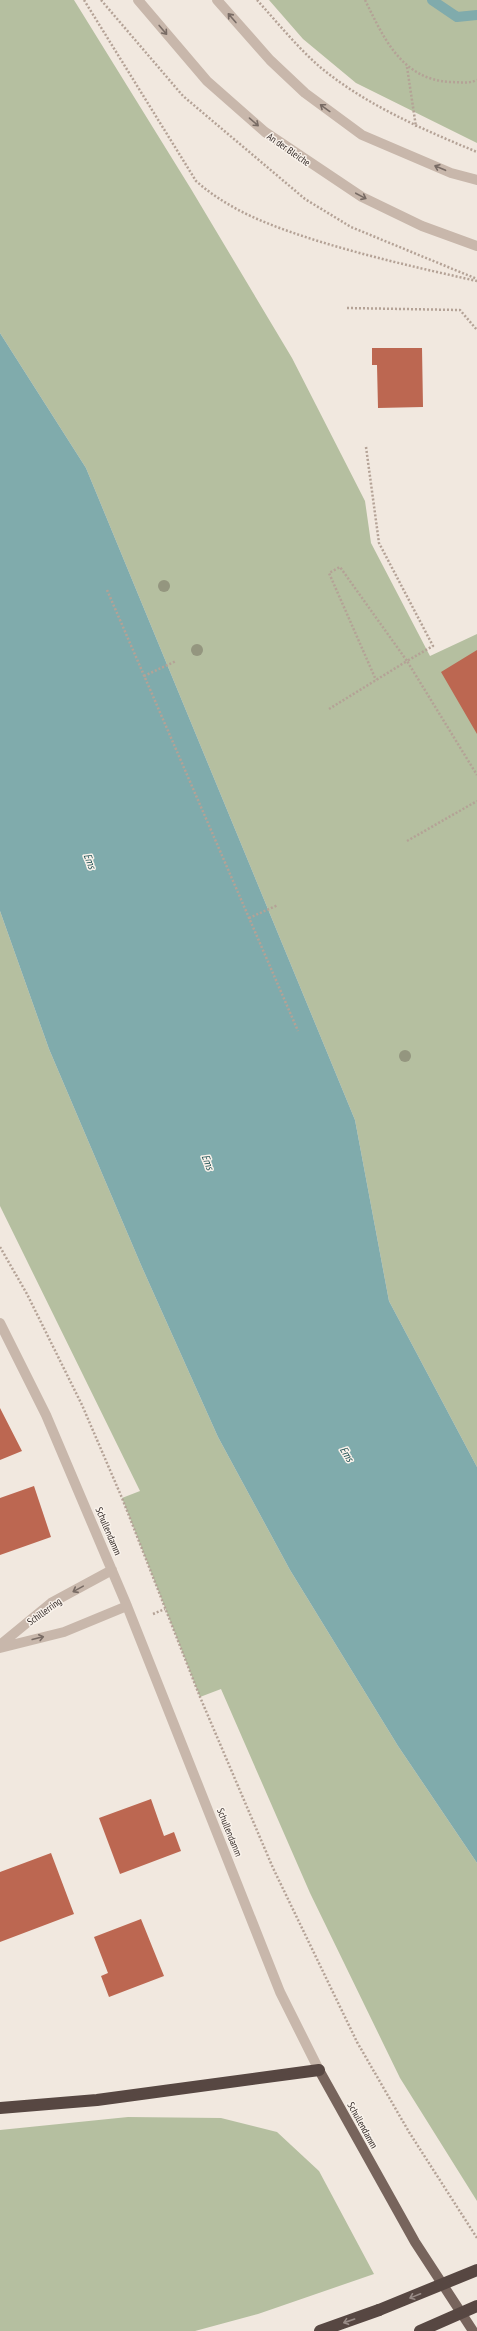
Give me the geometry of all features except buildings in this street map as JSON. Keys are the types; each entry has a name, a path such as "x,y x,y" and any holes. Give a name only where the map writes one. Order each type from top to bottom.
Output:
{"highway":[{"path":"0,2108 97,2100 319,2070"},
{"path":"320,2331 380,2310 477,2270"},
{"path":"420,2331 477,2306"}],"main road":[{"name":"Schullendamm","path":"319,2070 416,2242 473,2331"}],"street":[{"name":"An der Bleiche","path":"138,0 207,81 265,132 362,197 422,226 477,246"},
{"path":"217,0 270,60 305,93 362,135 451,173 477,180"},
{"name":"Schullendamm","path":"0,1323 46,1415 127,1606 280,1992 319,2070"},
{"name":"Schillerring","path":"0,1647 51,1603 112,1570"},
{"name":"Schillerring","path":"0,1647 64,1632 127,1606"}],"path":[{"path":"84,0 196,181 215,198 267,224 281,229 370,257 477,281"},
{"path":"257,0 320,66 352,91 416,126 477,152"},
{"path":"365,0 386,44 407,66 436,81 470,83 477,80"},
{"path":"407,66 416,126"},
{"path":"347,308 460,310 477,330"},
{"path":"329,709 433,646 379,543 366,447"},
{"path":"376,680 329,573 340,567 407,661 477,775"},
{"path":"107,590 298,1031"},
{"path":"144,676 176,662"},
{"path":"406,841 477,801"},
{"path":"249,918 278,905"},
{"path":"0,1247 27,1294 82,1405 122,1498 200,1697 273,1868 357,2042 409,2132 477,2238"},
{"path":"151,1615 165,1609"}],"green space":[{"path":"0,0 74,0 191,189 292,358 365,501 371,543 430,656 477,634 477,1467 389,1301 355,1120 86,468 0,333"},
{"path":"269,0 477,0 477,143 356,83 303,39"},
{"path":"0,911 49,1049 141,1265 218,1437 290,1570 398,1746 477,1863 477,2201 400,2078 310,1893 221,1689 200,1697 122,1498 140,1491 0,1206"},
{"path":"128,2117 221,2118 277,2132 319,2171 374,2274 258,2314 195,2331 0,2331 0,2130"}],"water":[{"name":"Ems","path":"0,333 86,468 355,1120 389,1301 477,1467 477,1863 398,1746 290,1570 218,1437 141,1265 49,1049 0,911"}],"waterway":[{"path":"432,0 457,17 477,15"}]}
